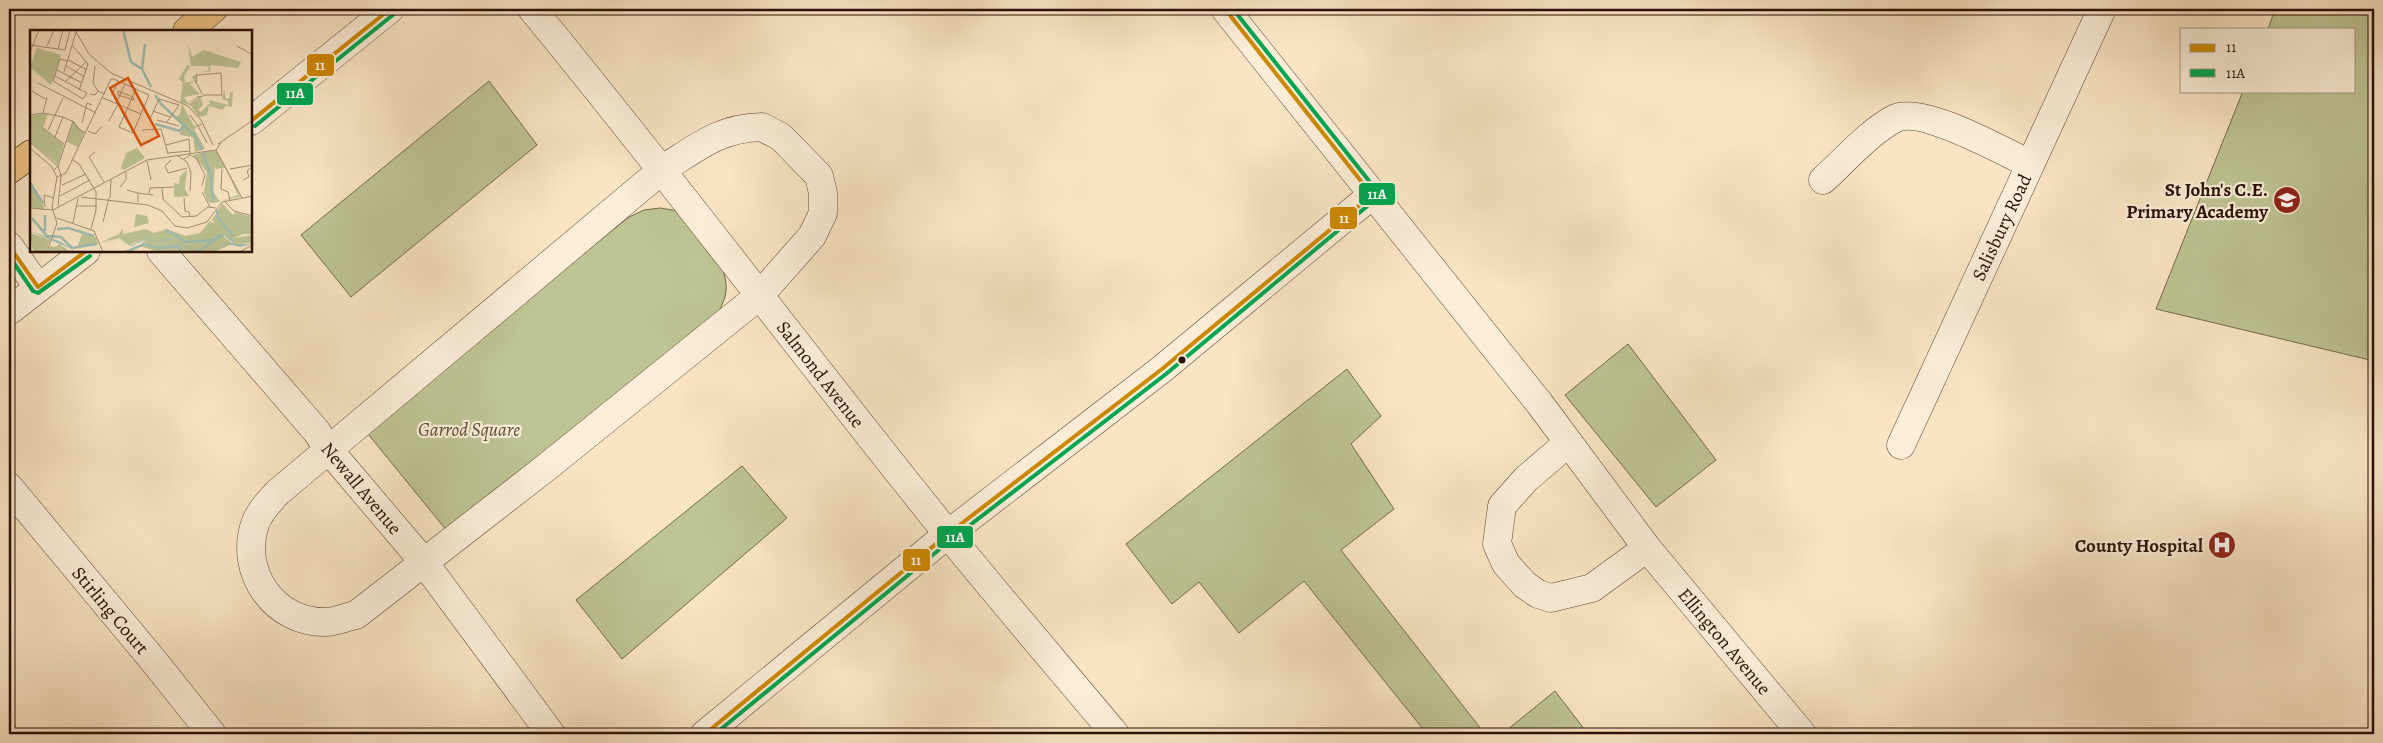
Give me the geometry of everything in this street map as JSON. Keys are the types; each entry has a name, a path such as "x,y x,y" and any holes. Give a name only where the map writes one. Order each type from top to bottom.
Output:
{"highway":[{"path":"188,30 213,9"},
{"path":"9,170 30,155"}],"street":[{"path":"252,120 390,9"},
{"name":"Salmond Avenue","path":"532,9 663,169 759,296 948,534 1115,734"},
{"name":"Ellington Avenue","path":"1225,9 1540,404 1647,548 1802,734"},
{"name":"Salisbury Road","path":"1901,446 2102,9"},
{"path":"1823,180 1882,126 1898,117 1910,115 1931,118 2030,164"},
{"path":"762,127 781,137 819,176 823,193 823,213 812,236 759,296 543,470 423,561 356,615 326,622 301,619 278,607 261,588 254,574 250,549 255,524 261,511 277,493 663,169 719,134 741,128 762,127"},
{"path":"705,734 948,534 1162,369 1372,195"},
{"path":"9,246 38,288"},
{"path":"9,311 85,252"},
{"name":"Newall Avenue","path":"162,252 317,432 328,449 423,561 551,734"},
{"path":"1568,443 1526,479 1502,506 1497,544 1506,564 1525,585 1538,594 1551,598 1592,588 1647,548"},
{"name":"Stirling Court","path":"9,487 212,734"}],"green space":[{"name":"St John's C.E. Primary Academy","path":"2275,9 2374,9 2374,361 2156,309 2243,92 2356,92 2356,28 2268,28"},
{"path":"489,81 537,145 351,297 301,235"},
{"name":"Garrod Square","path":"660,208 679,211 717,258 726,280 725,298 720,310 447,531 364,429 629,217 644,210"},
{"path":"1628,344 1716,460 1656,507 1565,395"},
{"path":"1347,369 1381,416 1351,444 1394,509 1341,550 1485,734 1427,734 1304,581 1239,633 1199,582 1172,604 1126,544"},
{"path":"742,466 787,518 622,659 576,600"},
{"path":"1555,691 1588,734 1502,734"}],"transit line":[{"name":"11","path":"252,120 390,9"},
{"name":"11","path":"705,734 948,534 1162,369 1372,195 1225,9"},
{"name":"11A","path":"715,734 952,539 1166,374 1377,198 1377,191 1233,9"},
{"name":"11A","path":"255,126 394,14"},
{"name":"11","path":"9,246 38,287 85,252"},
{"name":"11A","path":"9,256 33,291 38,293 90,256"}],"place":[{"name":"St John's C.E. Primary Academy","path":"2287,200"},
{"name":"County Hospital","path":"2222,545"}]}
